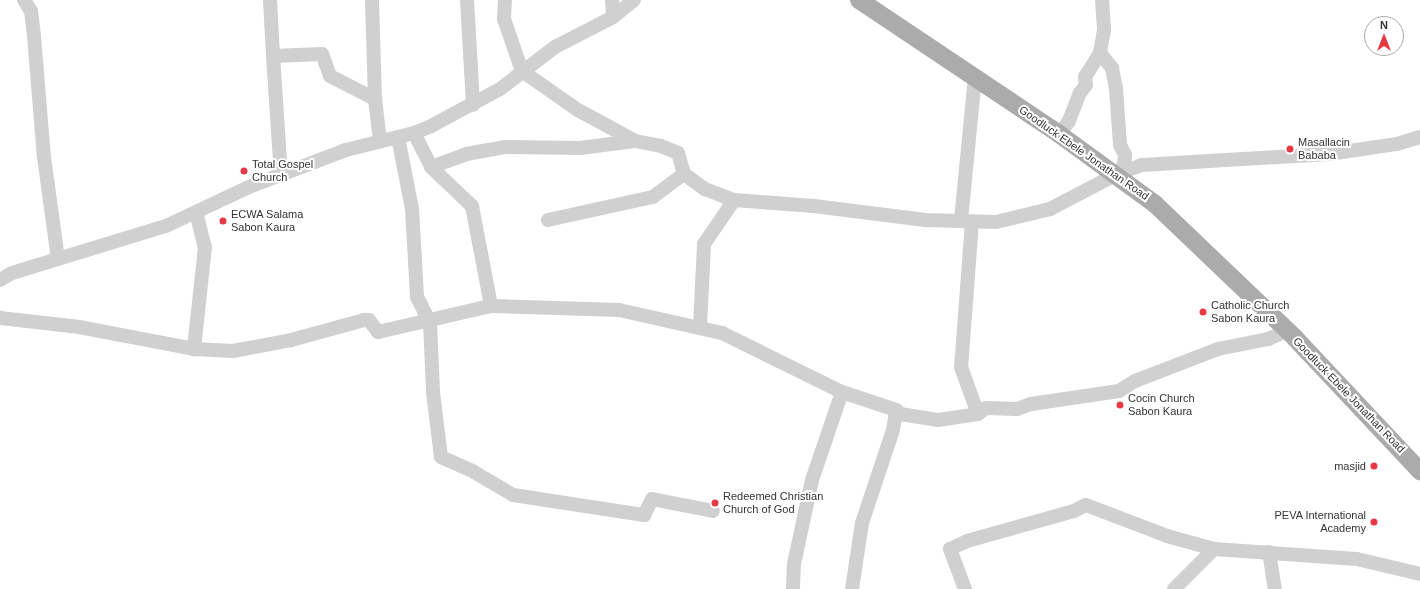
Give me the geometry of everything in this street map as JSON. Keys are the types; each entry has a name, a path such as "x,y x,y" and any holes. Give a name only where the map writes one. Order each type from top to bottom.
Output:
{"main road":[{"name":"Goodluck Ebele Jonathan Road","path":"858,0 1059,134 1117,174 1155,204 1287,331 1420,471"}],"street":[{"path":"24,0 31,11 44,157 58,259"},
{"path":"270,0 280,176"},
{"path":"372,0 375,99 380,141"},
{"path":"467,0 473,106"},
{"path":"505,0 504,19 522,71 578,110 636,141 661,146 678,153 684,174 705,188 734,200 814,206 903,218 996,222 1050,210 1117,174 1142,165 1329,154 1396,144 1420,137"},
{"path":"612,0 613,17"},
{"path":"0,280 12,273 148,233 249,187 346,150 414,133 473,106 500,89 555,47 613,17 634,0"},
{"path":"1059,134 1069,121 1080,93 1086,85 1085,77 1100,53 1104,30 1102,0"},
{"path":"1100,53 1112,68 1116,88 1120,145 1125,155 1124,165 1117,174"},
{"path":"273,56 322,54 330,76 375,99"},
{"path":"975,77 966,221 961,367 978,414"},
{"path":"414,133 431,167 472,206 491,306"},
{"path":"398,137 412,209 417,297 430,322 433,392 441,457 474,472 513,495 644,515 652,499 713,511"},
{"path":"431,167 466,154 504,147 580,148 636,141"},
{"path":"548,220 652,197 684,174"},
{"path":"700,326 704,244 734,200"},
{"path":"194,349 205,247 196,212"},
{"path":"0,318 80,327 194,349 233,351 291,340 364,320 369,320 378,332 430,322 491,306 619,310 700,326 735,338 842,392 896,410 900,414 938,420 978,414 986,408 1017,409 1031,404 1119,391 1135,381 1218,349 1268,339 1287,331"},
{"path":"793,589 794,564 812,480 842,392"},
{"path":"852,589 862,524 893,430 896,410"},
{"path":"965,589 950,549 974,538 1074,511 1086,505 1161,533 1214,549 1358,559 1420,574"},
{"path":"1174,589 1214,549"},
{"path":"1269,552 1275,589"}],"place":[{"name":"Masallacin Bababa","path":"1290,149"},
{"name":"Total Gospel Church","path":"244,171"},
{"name":"ECWA Salama Sabon Kaura","path":"223,221"},
{"name":"Catholic Church Sabon Kaura","path":"1203,312"},
{"name":"Cocin Church Sabon Kaura","path":"1120,405"},
{"name":"masjid","path":"1374,466"},
{"name":"Redeemed Christian Church of God","path":"715,503"},
{"name":"PEVA International Academy","path":"1374,522"}]}
